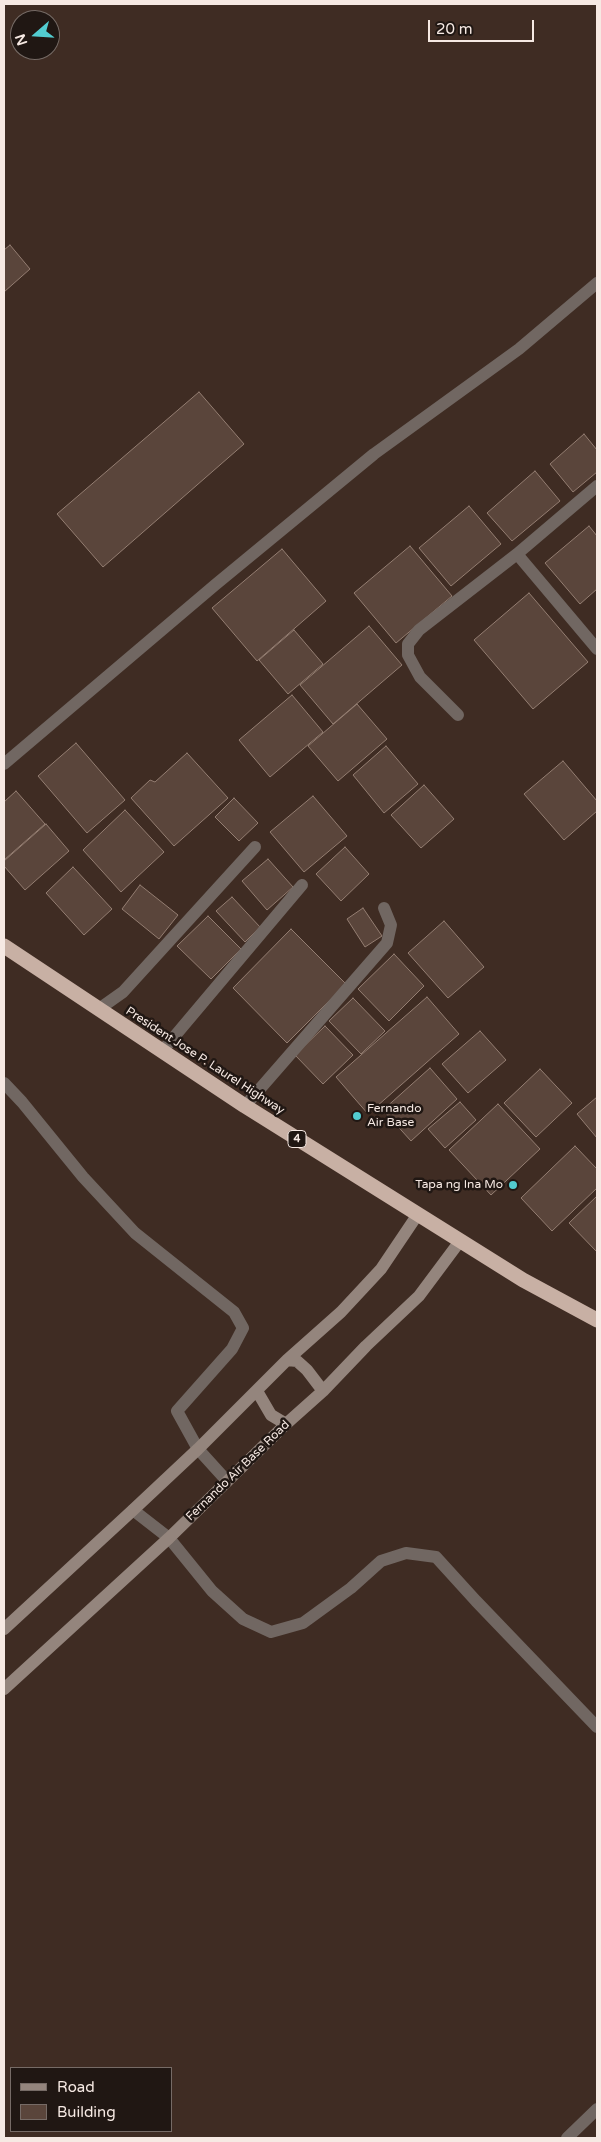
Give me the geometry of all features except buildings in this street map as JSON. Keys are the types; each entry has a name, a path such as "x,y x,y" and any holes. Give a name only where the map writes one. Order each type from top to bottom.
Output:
{"highway":[{"name":"President Jose P. Laurel Highway","path":"4,946 245,1106 523,1280 597,1320"}],"street":[{"path":"4,764 215,585 374,454 519,349 597,283"},
{"path":"458,715 420,677 408,655 408,644 419,630 517,554 597,486"},
{"path":"517,554 597,649"},
{"path":"100,1010 123,992 255,847"},
{"path":"163,1050 302,886"},
{"path":"245,1106 387,943 391,925 384,908"},
{"path":"4,1083 83,1176 135,1233 234,1312 243,1328 232,1349 177,1411 198,1449 227,1481"},
{"path":"4,1629 198,1449 287,1360 341,1312 380,1269 418,1214"},
{"name":"Fernando Air Base Road","path":"4,1689 169,1538 286,1424 323,1391 366,1346 419,1296 460,1241"},
{"path":"287,1360 297,1361 307,1370 323,1391"},
{"path":"256,1391 271,1415 286,1424"},
{"path":"133,1510 169,1538 212,1590 243,1619 271,1632 303,1623 351,1588 381,1561 406,1552 436,1557 597,1727"},
{"path":"567,2138 597,2109"}],"place":[{"name":"Fernando Air Base","path":"357,1116"},
{"name":"Tapa ng Ina Mo","path":"513,1185"}]}
